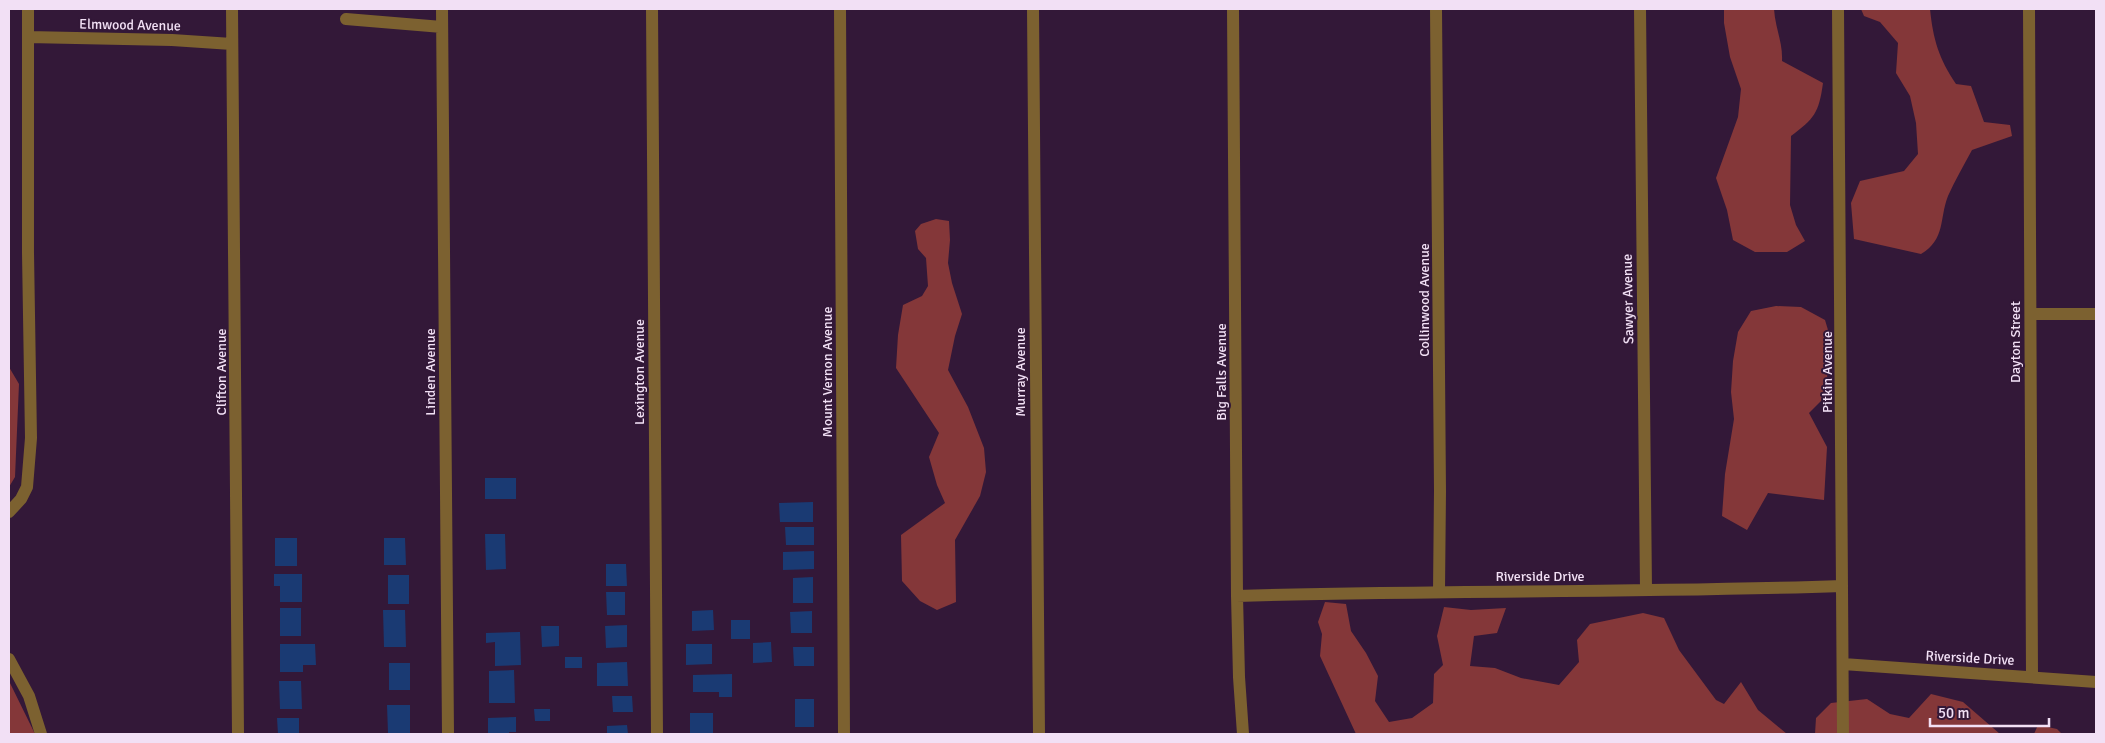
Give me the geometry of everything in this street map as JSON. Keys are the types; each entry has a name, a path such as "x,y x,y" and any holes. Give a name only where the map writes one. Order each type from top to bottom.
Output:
{"street":[{"path":"9,512 21,499 27,487 31,438 28,253 28,9"},
{"name":"Clifton Avenue","path":"232,9 238,734"},
{"name":"Linden Avenue","path":"442,9 448,734"},
{"name":"Lexington Avenue","path":"652,9 657,734"},
{"name":"Mount Vernon Avenue","path":"840,9 844,734"},
{"name":"Murray Avenue","path":"1033,9 1039,734"},
{"name":"Big Falls Avenue","path":"1233,9 1237,596 1239,677 1243,734"},
{"name":"Collinwood Avenue","path":"1436,9 1440,491 1439,591"},
{"name":"Sawyer Avenue","path":"1640,9 1646,589"},
{"name":"Pitkin Avenue","path":"1838,9 1843,734"},
{"name":"Dayton Street","path":"2029,9 2032,676"},
{"path":"346,19 442,27"},
{"name":"Elmwood Avenue","path":"28,37 172,40 232,44"},
{"path":"2031,314 2096,314"},
{"name":"Riverside Drive","path":"1237,596 1439,591 1713,590 1842,586"},
{"path":"9,659 29,696 41,734"},
{"name":"Riverside Drive","path":"1843,664 2096,682"}],"shaded area":[{"path":"1724,9 1774,9 1782,61 1823,83 1820,102 1814,114 1805,125 1791,136 1790,205 1796,225 1805,241 1787,252 1755,252 1733,240 1727,210 1716,178 1738,117 1741,89 1730,57 1724,23"},
{"path":"1861,9 1930,9 1938,48 1945,66 1956,84 1971,86 1984,122 2010,125 2012,136 1972,150 1948,196 1938,235 1929,248 1921,254 1854,239 1851,203 1860,181 1904,171 1918,154 1916,123 1910,96 1896,73 1898,43 1880,22 1864,16"},
{"path":"936,219 949,221 948,263 962,314 948,370 968,407 984,448 986,472 980,496 955,540 956,602 937,610 920,601 902,581 901,535 945,503 937,485 929,457 939,433 896,368 898,335 903,305 922,296 928,286 926,258 918,249 915,231 921,224"},
{"path":"1776,306 1801,307 1825,320 1831,340 1825,397 1809,413 1827,447 1824,500 1768,493 1747,530 1722,516 1725,474 1734,419 1731,392 1733,361 1738,332 1751,311"},
{"path":"9,367 19,384 15,477 9,487"},
{"path":"1325,602 1346,604 1351,631 1366,653 1378,676 1375,701 1389,722 1412,718 1433,703 1434,674 1443,665 1437,636 1444,607 1471,610 1506,608 1497,633 1474,636 1470,666 1495,668 1521,678 1559,685 1579,662 1577,640 1590,624 1643,613 1664,618 1679,650 1716,700 1724,704 1741,682 1758,710 1787,734 1356,734 1320,656 1322,634 1318,622"},
{"path":"9,681 35,734 9,734"},
{"path":"1931,694 1963,702 2000,734 1815,734 1816,718 1831,703 1867,699 1890,714 1909,718"},
{"path":"2038,725 2057,729 2062,734 2034,734"}],"building":[{"path":"485,478 516,478 516,499 485,499"},
{"path":"813,502 813,522 780,522 779,503"},
{"path":"785,527 814,527 814,545 786,545"},
{"path":"485,534 505,534 506,569 486,570"},
{"path":"275,538 297,538 297,566 275,566"},
{"path":"384,538 405,538 406,565 384,565"},
{"path":"814,551 814,569 783,570 783,552"},
{"path":"606,564 626,564 627,586 606,586"},
{"path":"274,574 302,574 302,602 280,602 280,586 274,586"},
{"path":"388,575 409,575 409,604 388,604"},
{"path":"813,577 813,603 793,603 793,578"},
{"path":"606,592 625,592 625,615 607,615"},
{"path":"280,608 301,608 301,636 280,636"},
{"path":"383,610 405,610 406,647 384,647"},
{"path":"713,610 714,630 692,631 692,611"},
{"path":"812,611 812,633 791,633 790,612"},
{"path":"731,620 750,620 750,639 731,639"},
{"path":"627,625 627,647 606,648 605,626"},
{"path":"541,626 559,626 559,646 542,647"},
{"path":"520,632 521,665 495,666 495,642 486,643 486,633"},
{"path":"771,642 772,662 753,663 753,643"},
{"path":"280,644 315,644 316,665 303,665 303,672 280,672"},
{"path":"686,644 712,644 712,664 686,665"},
{"path":"793,647 814,647 814,666 794,666"},
{"path":"565,657 582,657 582,668 565,668"},
{"path":"627,662 628,686 597,686 597,663"},
{"path":"389,663 410,663 410,690 389,690"},
{"path":"514,670 515,703 489,703 489,671"},
{"path":"732,674 732,697 719,697 719,692 693,692 693,675"},
{"path":"279,681 301,681 302,709 280,709"},
{"path":"612,696 632,696 633,712 613,712"},
{"path":"795,699 814,699 814,727 795,727"},
{"path":"387,705 410,705 410,733 388,733"},
{"path":"534,709 550,709 550,721 535,721"},
{"path":"690,713 713,713 713,733 690,733"},
{"path":"516,717 516,732 488,734 488,718"},
{"path":"277,718 299,718 299,734 278,734"},
{"path":"627,725 628,734 607,734 607,726"}]}
